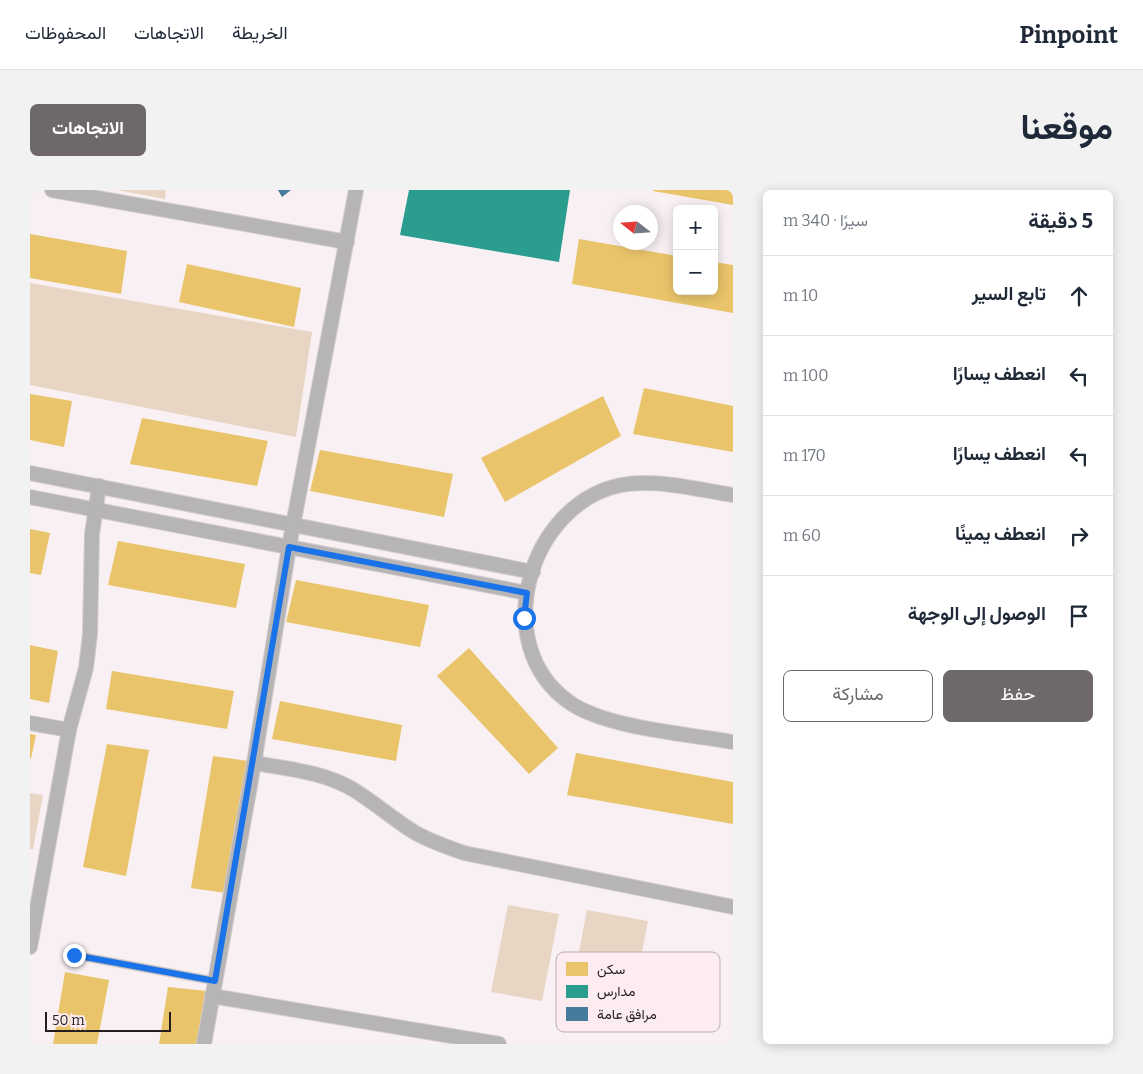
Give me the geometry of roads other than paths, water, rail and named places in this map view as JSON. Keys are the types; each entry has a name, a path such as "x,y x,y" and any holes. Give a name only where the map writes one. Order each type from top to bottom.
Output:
{"street":[{"path":"52,190 347,242"},
{"path":"204,1044 254,763 293,524 356,190"},
{"path":"30,473 533,572"},
{"path":"733,495 649,482 620,485 592,496 571,508 553,529 540,551 527,593 524,618 528,646 548,682 568,702 586,713 609,720 733,742"},
{"path":"30,948 69,730 86,668 90,634 92,534 100,486"},
{"path":"30,498 96,509 527,593"},
{"path":"30,722 69,730"},
{"path":"254,763 306,772 332,780 353,790 414,832 441,845 464,853 733,907"},
{"path":"212,996 499,1044"}],"lane":[{"path":"74,955 215,981"}]}
